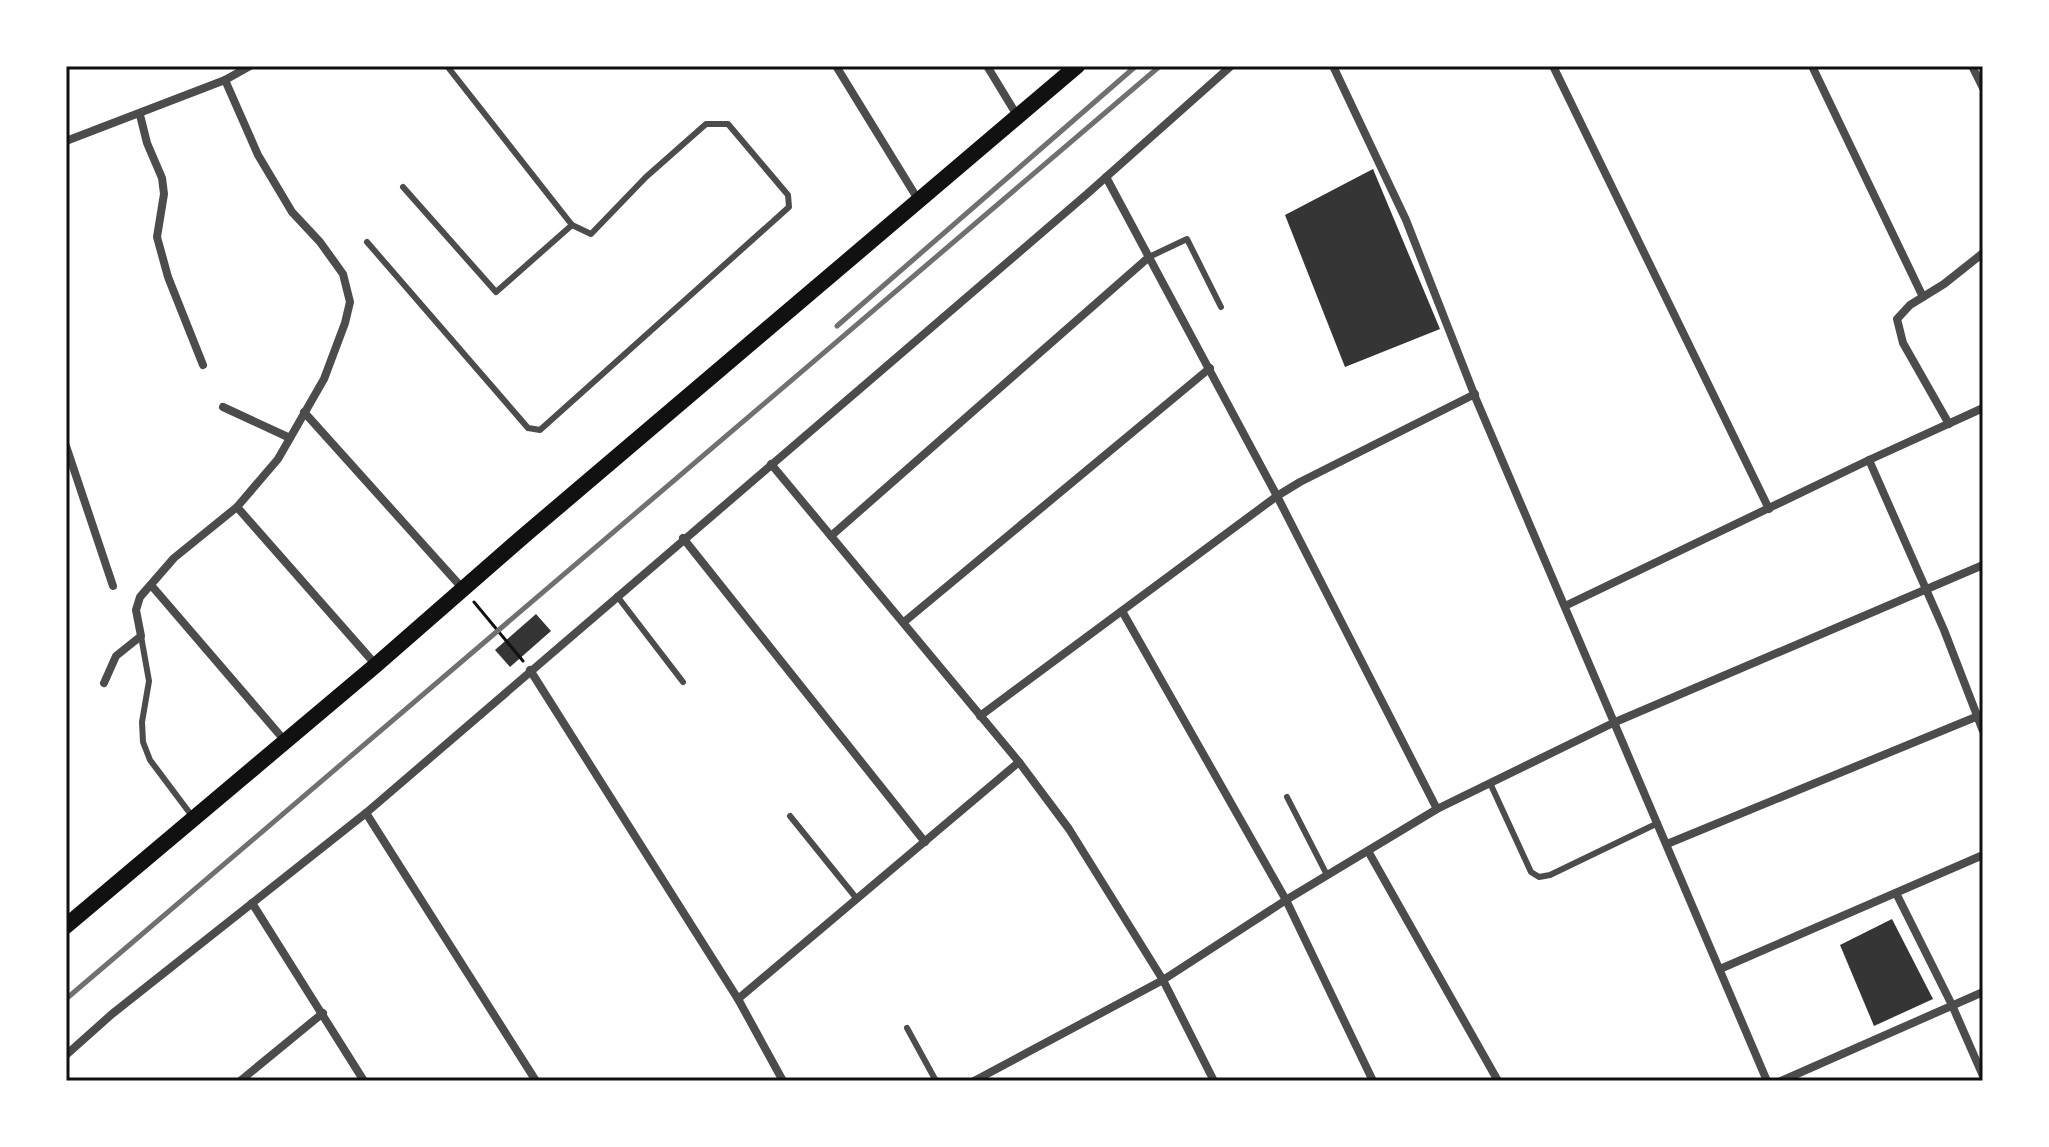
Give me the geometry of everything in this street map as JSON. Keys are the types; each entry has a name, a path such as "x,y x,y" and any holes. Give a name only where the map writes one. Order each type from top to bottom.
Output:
{"main road":[{"path":"68,919 194,819 1077,66"}],"street":[{"path":"66,141 140,115 225,80 250,66"},
{"path":"836,66 919,201"},
{"path":"987,66 1019,118"},
{"path":"66,1055 112,1014 366,813 1231,66"},
{"path":"1333,66 1406,220 1475,394 1767,1081"},
{"path":"1553,66 1769,509"},
{"path":"1812,66 1923,297"},
{"path":"1972,66 1983,88"},
{"path":"104,683 116,656 141,636 136,610 140,597 174,558 237,507 278,459 324,379 350,302 343,274 320,242 292,212 258,155 225,80"},
{"path":"140,115 147,143 162,178 164,194 157,237 168,277 203,365"},
{"path":"1106,177 1210,368 1437,809"},
{"path":"1949,424 1903,343 1897,319 1983,253"},
{"path":"831,536 1149,257"},
{"path":"904,622 1210,368"},
{"path":"980,716 1277,496 1475,394"},
{"path":"223,407 290,438"},
{"path":"1567,605 1983,408"},
{"path":"304,412 464,590"},
{"path":"66,446 113,586"},
{"path":"1869,460 1980,715 1983,731"},
{"path":"771,464 1019,762 1069,829 1163,980 1214,1081"},
{"path":"237,507 376,665"},
{"path":"683,538 925,842"},
{"path":"974,1081 987,1078 1163,980 1286,900 1437,809 1613,723 1983,565"},
{"path":"151,585 286,741"},
{"path":"1122,611 1286,900 1373,1081"},
{"path":"530,670 738,999 783,1081"},
{"path":"1667,844 1980,715"},
{"path":"738,999 1019,762"},
{"path":"366,813 536,1081"},
{"path":"1368,851 1498,1081"},
{"path":"1720,969 1983,855"},
{"path":"1896,893 1952,1005 1983,1076"},
{"path":"252,903 364,1081"},
{"path":"1781,1081 1983,992"},
{"path":"240,1081 323,1013"}],"lane":[{"path":"367,242 528,428 540,430 789,207 790,200 728,124 706,124 646,177 591,234 572,225 447,66"},
{"path":"403,187 496,292 572,225"},
{"path":"1149,257 1187,239 1221,307"},
{"path":"617,595 683,682"},
{"path":"141,636 149,681 142,722 143,742 150,760 194,819"},
{"path":"1490,783 1531,872 1539,877 1550,875 1658,823"},
{"path":"1287,797 1327,875"},
{"path":"790,816 857,899"},
{"path":"907,1028 936,1081"}],"path":[{"path":"464,590 530,670"}],"building":[{"path":"1373,169 1440,329 1345,367 1285,215"},
{"path":"536,614 551,631 510,667 495,650"},
{"path":"1892,919 1933,999 1874,1026 1840,945"}],"railway":[{"path":"837,326 1136,66"},
{"path":"66,999 1160,66"}]}
